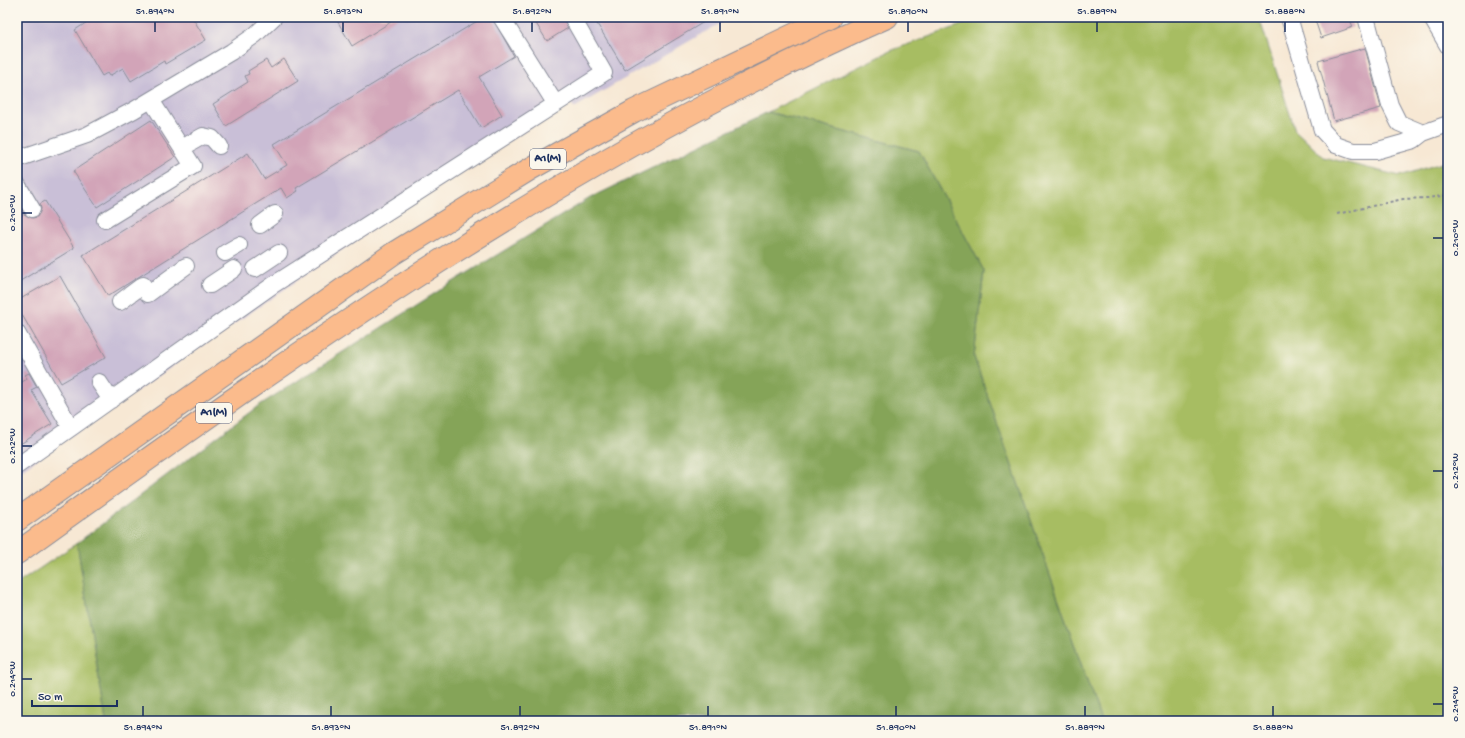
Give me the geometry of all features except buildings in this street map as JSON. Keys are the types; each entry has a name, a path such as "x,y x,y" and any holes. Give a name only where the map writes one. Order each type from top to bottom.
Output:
{"highway":[{"name":"A1(M)","path":"17,520 394,253 530,169 634,111 831,17"},
{"name":"A1(M)","path":"17,553 281,366 414,276 643,138 808,52 887,17"}],"street":[{"path":"18,155 48,150 87,135 151,100 255,35 274,17"},
{"path":"501,17 555,103"},
{"path":"17,466 274,285 555,103 604,73 572,17"},
{"path":"1289,17 1322,130 1328,139 1342,148 1365,152 1375,151 1414,140 1423,133 1448,124"},
{"path":"1366,17 1390,105 1399,123 1423,133"},
{"path":"1431,17 1448,46"},
{"path":"105,220 192,166 151,100"},
{"path":"182,148 203,136 212,138 219,146"},
{"path":"17,184 32,209"},
{"path":"260,225 275,214"},
{"path":"225,253 239,245"},
{"path":"274,285 259,267 279,253"},
{"path":"120,302 143,285 148,294 186,266"},
{"path":"210,285 234,268"},
{"path":"17,333 71,428"},
{"path":"99,382 111,400"}],"path":[{"path":"1337,214 1403,199 1428,198 1448,195"}],"shaded area":[{"path":"17,17 731,17 574,108 570,101 403,208 17,473"}],"green space":[{"path":"983,17 1259,17 1295,130 1323,157 1400,176 1448,161 1448,721 1101,721 974,357 984,271 919,151 768,112 890,51"},
{"path":"768,112 919,151 984,271 974,357 1101,721 106,721 77,543 258,406 451,283 590,198"},
{"path":"77,543 106,721 17,721 17,584"}]}
